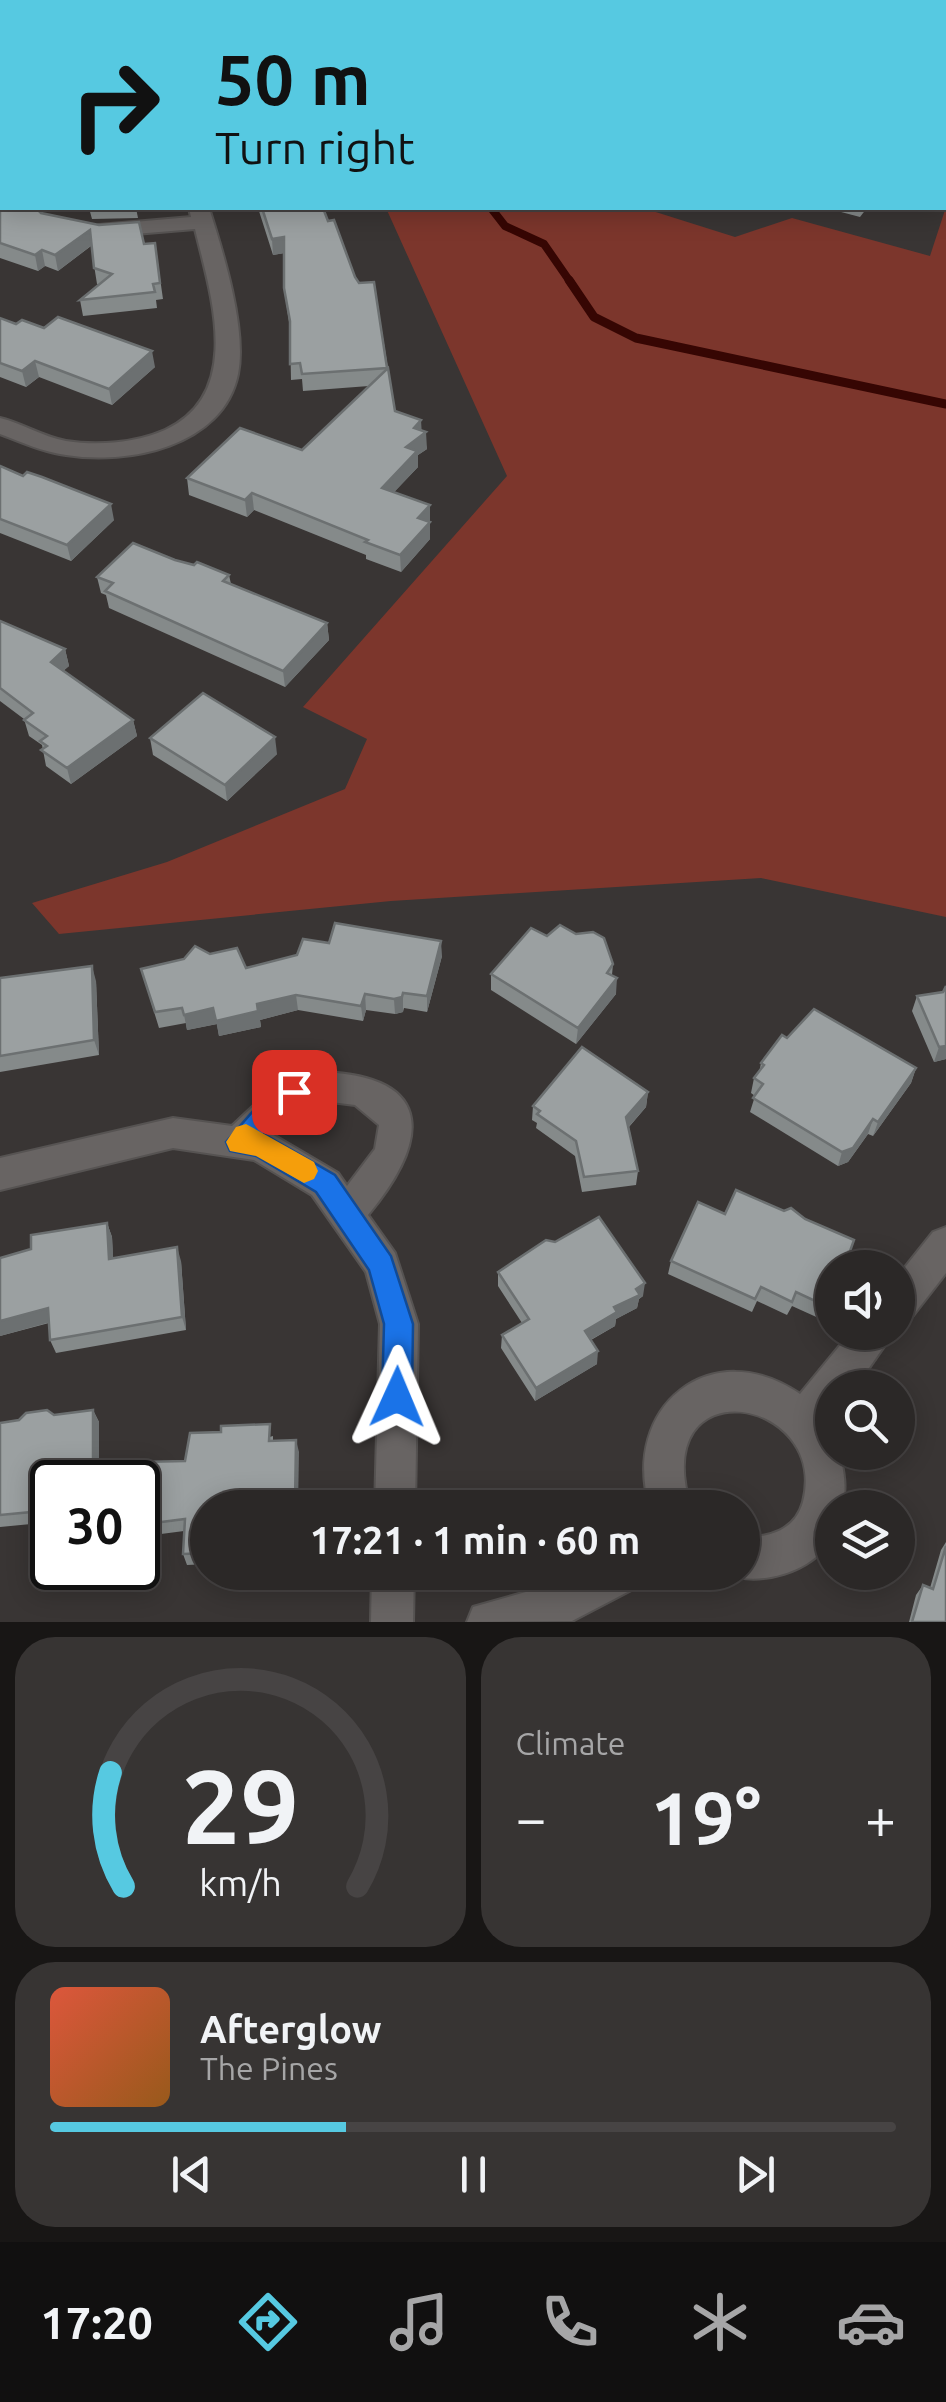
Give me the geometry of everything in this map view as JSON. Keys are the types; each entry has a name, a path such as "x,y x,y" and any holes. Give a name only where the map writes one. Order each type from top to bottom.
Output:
{"street":[{"path":"0,425 64,448 135,448 189,428 214,403 228,369 214,263 201,215 103,232 69,226"},
{"path":"240,1142 277,1102 317,1084 349,1086 374,1097 393,1118 397,1138 390,1156 346,1214"},
{"path":"0,1174 173,1133 261,1145 326,1184 382,1265 398,1324 394,1490"},
{"path":"915,1283 946,1244"},
{"path":"803,1422 861,1350"},
{"path":"664,1490 660,1457 668,1432 693,1404 730,1390 782,1404 803,1422 819,1446 827,1474 826,1501 816,1526 796,1546 760,1558"},
{"path":"392,1622 393,1590"},
{"path":"488,1622 572,1600 590,1590"}],"shaded area":[{"path":"387,210 649,210 735,237 792,218 930,256 946,210 946,917 761,878 391,901 59,934 32,903 167,862 345,789 367,739 303,707 507,476"}],"building":[{"path":"0,210 38,210 99,225 139,222 144,244 155,243 160,283 153,284 155,292 80,300 112,274 94,268 90,230 55,255 42,250 35,255 0,243"},
{"path":"263,210 324,210 328,221 334,220 355,277 359,283 374,282 387,368 302,374 300,363 290,364 284,237 272,239"},
{"path":"58,317 152,351 109,389 35,361 22,371 0,363 0,318 44,328"},
{"path":"388,368 395,411 421,420 414,428 426,432 406,447 417,451 382,488 430,505 418,518 430,522 400,555 252,493 245,500 187,478 240,428 302,450"},
{"path":"0,466 23,476 27,472 42,477 111,504 67,545 0,519"},
{"path":"133,543 229,575 223,581 327,623 283,671 105,591 113,583 97,577"},
{"path":"0,621 65,649 51,662 133,720 67,768 41,750 47,746 40,741 47,736 24,720 33,713 0,688"},
{"path":"203,693 275,737 225,785 150,738"},
{"path":"335,923 441,941 427,996 403,993 394,999 365,994 361,1006 296,995 257,1004 258,1011 216,1021 213,1008 184,1015 182,1008 155,1012 141,969 184,959 195,946 210,954 237,948 246,968 297,955 303,939 329,943"},
{"path":"560,925 576,934 593,932 604,938 613,964 607,973 617,978 578,1028 491,974 531,928 547,936"},
{"path":"92,966 94,1040 0,1056 0,978"},
{"path":"946,986 946,1046 939,1047 917,996 943,992"},
{"path":"814,1009 916,1068 878,1122 873,1119 853,1148 842,1152 753,1098 763,1084 754,1078 764,1065 761,1063 782,1035 787,1038"},
{"path":"582,1047 648,1092 626,1117 638,1171 584,1177 576,1141 537,1114 540,1111 533,1106"},
{"path":"736,1190 784,1211 791,1208 805,1219 854,1240 850,1250 815,1250 815,1301 796,1292 792,1302 761,1287 755,1299 671,1261 698,1202 725,1214"},
{"path":"599,1217 645,1283 636,1289 640,1295 614,1307 617,1312 585,1331 598,1351 536,1388 502,1335 529,1319 498,1272 546,1240 555,1242"},
{"path":"107,1223 109,1259 177,1247 182,1317 50,1340 48,1308 0,1321 0,1258 31,1249 31,1235"},
{"path":"47,1410 54,1415 93,1410 93,1460 30,1460 30,1512 0,1515 0,1423 19,1420 26,1413"},
{"path":"270,1424 269,1441 296,1440 295,1490 190,1490 190,1554 183,1554 185,1519 160,1522 160,1462 185,1461 190,1433 221,1432 221,1426"},
{"path":"946,1546 946,1622 912,1622 923,1585 933,1589"}],"waterway":[{"path":"493,210 505,226 544,244 571,283"},
{"path":"569,280 594,317 636,338 946,404"}],"slow traffic":[{"path":"246,1136 240,1142 261,1145 304,1171"}],"route":[{"path":"294,1092 277,1102 240,1142 261,1145 326,1184 382,1265 398,1324 397,1397"}]}
